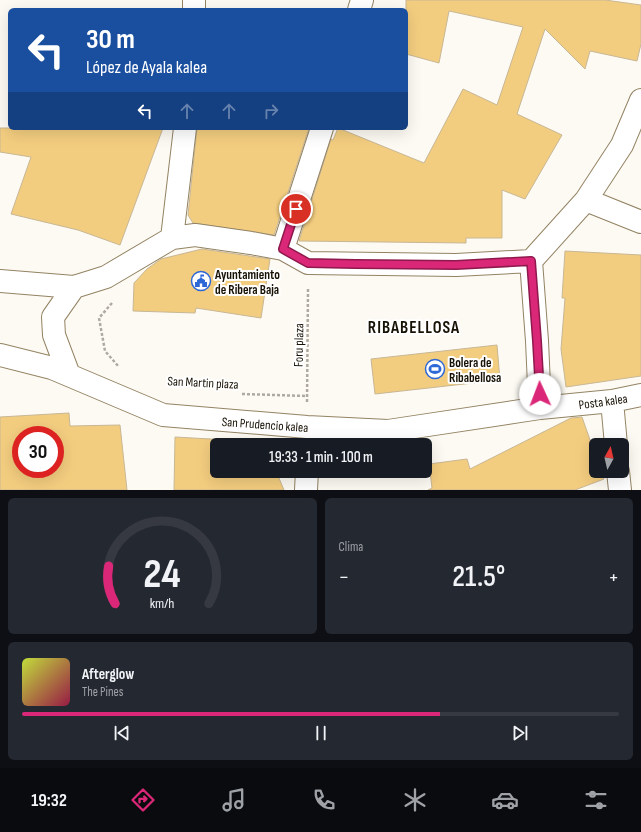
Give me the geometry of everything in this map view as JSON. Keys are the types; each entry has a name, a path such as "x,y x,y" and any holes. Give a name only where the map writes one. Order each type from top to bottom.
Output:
{"street":[{"path":"0,281 74,287 106,278 172,238 195,235 283,249 308,263 456,265 531,261 586,200 622,145 641,100"},
{"path":"172,238 185,130"},
{"path":"283,249 321,130"},
{"path":"586,200 641,222"},
{"path":"531,261 540,408"},
{"path":"69,375 54,335 53,317 74,287"},
{"name":"San Prudencio kalea","path":"0,354 52,368 163,415 307,436 388,431 540,408"},
{"name":"Posta kalea","path":"540,408 612,401 641,395"},
{"path":"612,401 615,438"},
{"path":"306,490 307,478"},
{"path":"619,478 620,490"}],"path":[{"name":"Foru plaza","path":"307,436 308,263"},
{"path":"113,273 122,291 99,318 105,351 124,372"},
{"name":"San Martin plaza","path":"239,394 307,396"}],"building":[{"path":"406,0 605,0 641,5 641,44 637,61 590,51 585,69 545,29 517,114 562,135 525,199 502,190 502,238 466,238 466,243 299,241 331,139 333,140 337,130 343,130 424,163 463,89 497,105 523,27 449,11 439,63 408,55 408,8 406,8"},
{"path":"0,128 8,128 8,130 162,130 120,245 78,230 11,214 31,157 0,152"},
{"path":"197,130 308,130 274,235 193,223 188,215"},
{"name":"Ayuntamiento de Ribera Baja","path":"202,249 270,259 261,318 196,308 195,313 133,311 134,283 147,269 161,259"},
{"path":"565,251 641,255 641,376 566,387 561,349 565,298 562,298"},
{"name":"Bolera de Ribabellosa","path":"497,345 500,380 375,394 371,359"},
{"path":"69,413 70,426 120,425 127,490 0,490 0,417"},
{"path":"582,417 589,438 589,478 604,479 575,490 428,490 432,488 431,478 432,478 432,464 467,459 470,469 571,418"},
{"path":"175,437 210,439 210,478 279,478 284,490 174,490"}],"place":[{"name":"Ayuntamiento de Ribera Baja","path":"201,281"},
{"name":"Bolera de Ribabellosa","path":"435,369"}],"district":[{"name":"RIBABELLOSA","path":"414,327"}],"route":[{"path":"296,209 283,249 308,263 456,265 531,261 540,394"}]}
